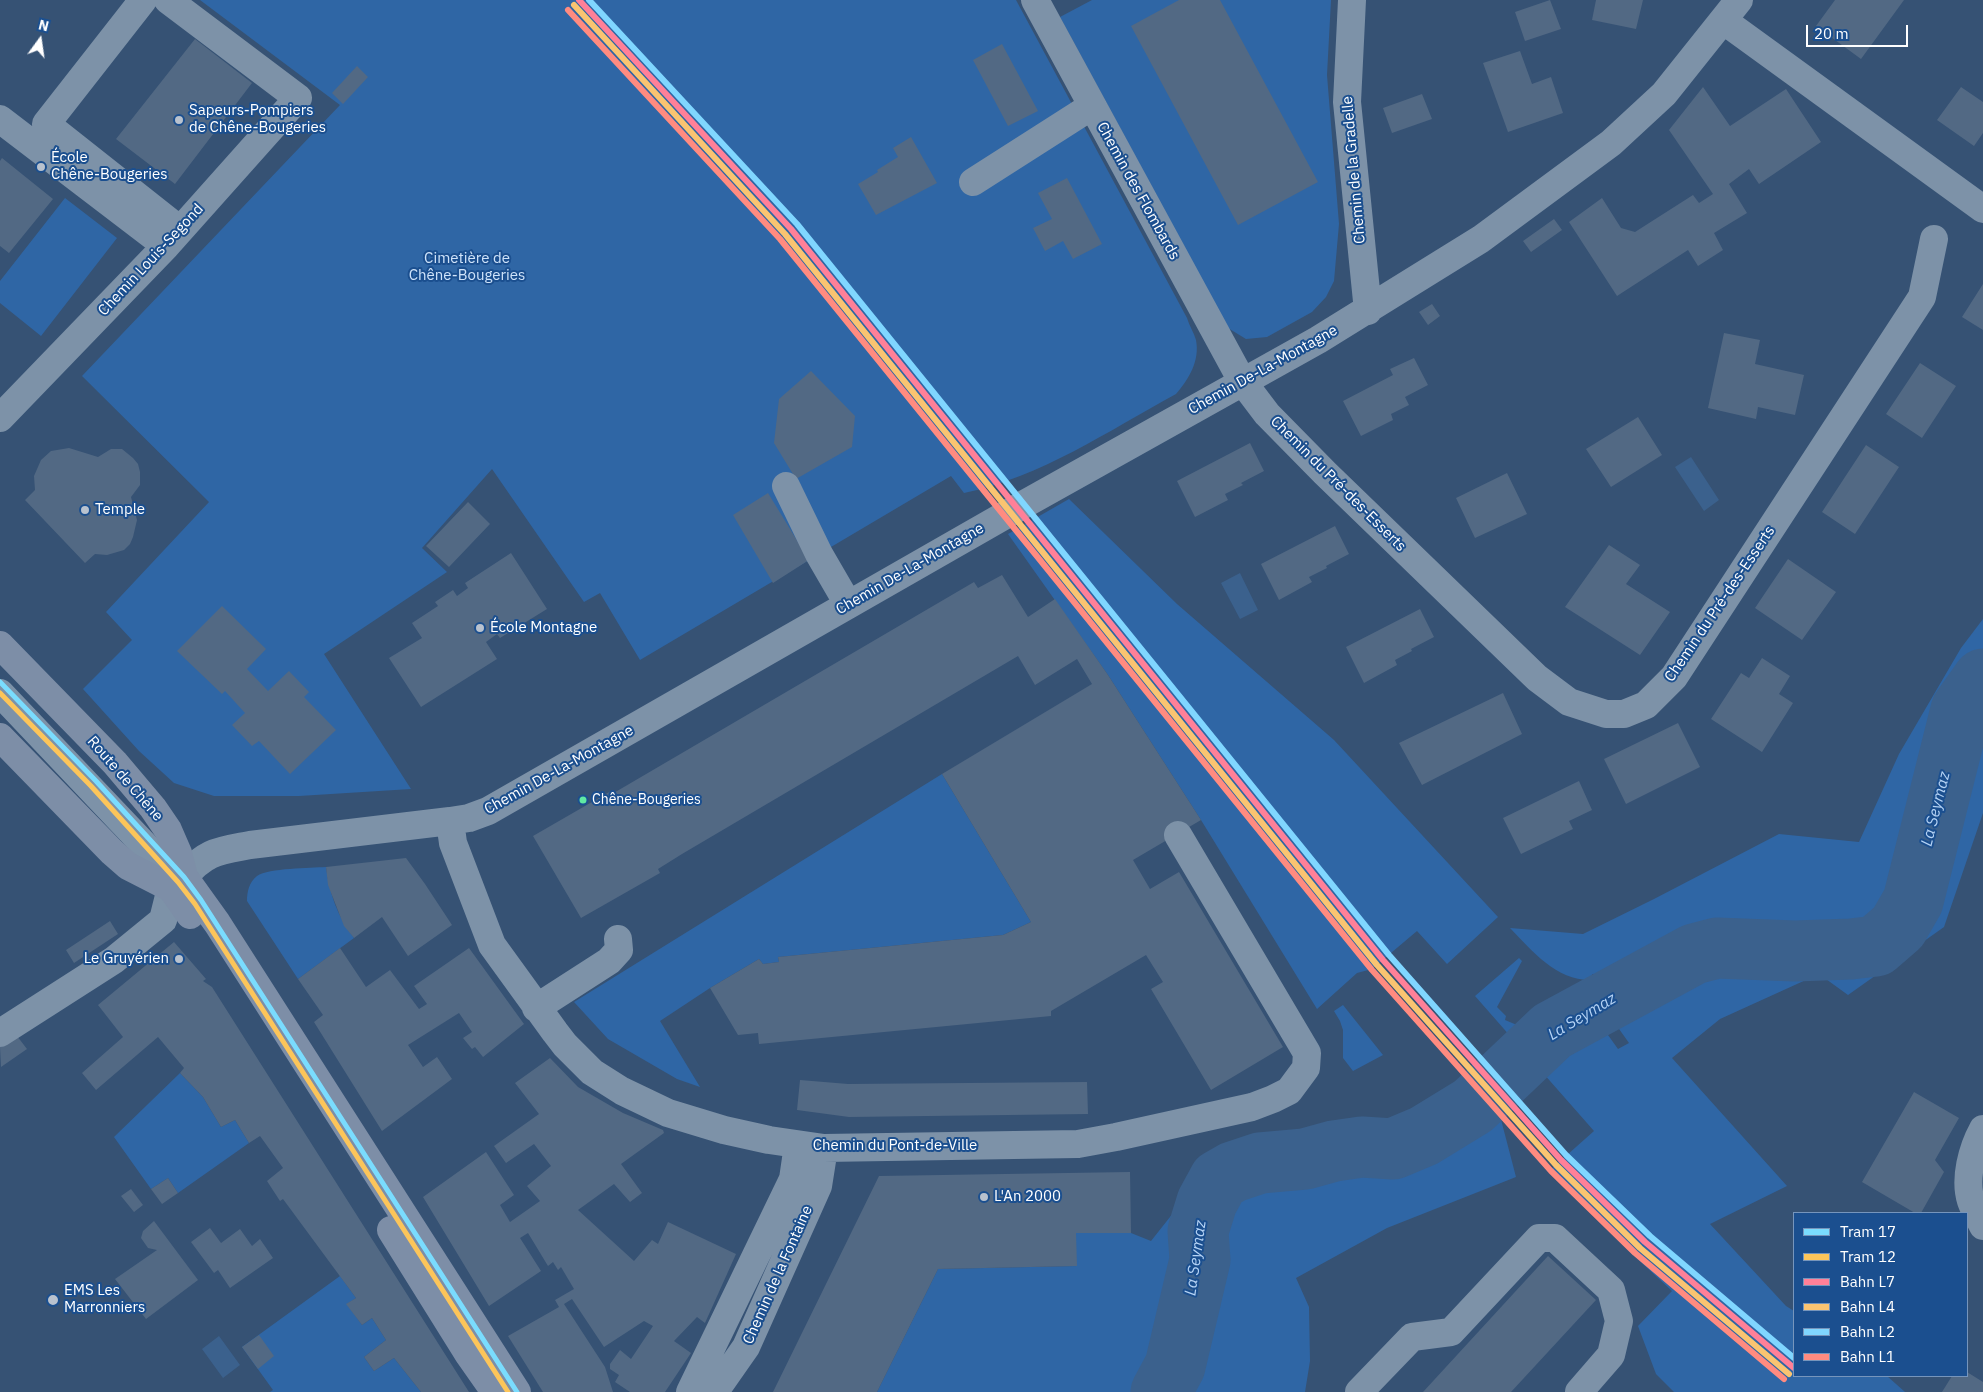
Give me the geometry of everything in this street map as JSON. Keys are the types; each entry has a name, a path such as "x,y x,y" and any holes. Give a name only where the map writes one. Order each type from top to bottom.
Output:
{"main road":[{"name":"Route de Chêne","path":"0,646 115,763 153,808 168,830 178,853 173,877"},
{"path":"0,737 128,866 173,877 217,922 517,1392"},
{"path":"173,877 202,932 468,1355 495,1392"}],"street":[{"path":"143,0 46,124 173,238"},
{"name":"Chemin Louis-Segond","path":"0,418 173,238 298,98 168,0"},
{"name":"Chemin des Flombards","path":"1035,0 1242,381"},
{"name":"Chemin de la Gradelle","path":"1352,0 1347,102 1368,311"},
{"path":"1731,10 1983,209"},
{"name":"Chemin De-La-Montagne","path":"173,877 210,854 224,850 250,845 450,821 469,818 488,811 848,604 1368,311 1481,238 1611,143 1664,94 1731,10"},
{"path":"973,182 1092,106"},
{"path":"0,119 173,238"},
{"name":"Chemin du Pré-des-Esserts","path":"1242,381 1267,414 1324,473 1537,678 1574,704 1606,714 1624,714 1646,705 1674,677 1922,297 1934,239"},
{"path":"786,486 819,554 848,604"},
{"path":"0,693 90,786 173,877 164,920 114,960 0,1033"},
{"name":"Chemin du Pont-de-Ville","path":"450,821 453,843 492,945 536,1008 565,1045 592,1072 644,1103 668,1114 724,1130 811,1147 1078,1144 1252,1107 1289,1091 1306,1068 1306,1053 1178,835"},
{"path":"536,1008 609,961 619,950 618,939"},
{"path":"1983,1129 1974,1154 1970,1173 1971,1201 1983,1226"},
{"name":"Chemin de la Fontaine","path":"690,1392 793,1179 811,1147"},
{"name":"Chemin de la Fontaine","path":"711,1392 718,1387 746,1346 818,1186 811,1147"},
{"path":"1359,1392 1412,1338 1451,1332 1539,1238 1555,1238 1611,1290 1619,1321 1611,1355 1579,1392"}],"green space":[{"name":"Cimetière de Chêne-Bougeries","path":"200,0 1016,0 1187,318 1196,340 1195,362 1185,382 1176,394 1073,451 1020,476 964,493 951,476 640,660 600,593 584,602 492,469 422,548 447,572 324,654 411,789 299,796 214,796 174,783 139,751 83,689 132,640 106,612 209,502 82,376 340,105"},
{"path":"1092,0 1331,0 1327,75 1339,224 1334,281 1326,297 1312,312 1267,337 1246,339 1228,328 1060,17"},
{"path":"65,198 117,238 41,336 0,303 0,281"},
{"path":"1069,499 1177,604 1334,740 1498,917 1447,964 1417,931 1372,969 1357,973 1317,1009 1201,820 1108,675 1008,534"},
{"path":"1983,619 1983,813 1944,927 1848,995 1819,974 1720,1019 1672,1058 1787,1186 1710,1224 1786,1306 1793,1310 1793,1377 1888,1377 1905,1392 1674,1392 1656,1374 1638,1326 1672,1291 1549,1171 1594,1131 1543,1073 1575,1052 1603,1028 1618,1049 1629,1043 1595,995 1610,987 1611,978 1592,974 1592,980 1568,976 1546,963 1510,928 1583,934 1779,834 1859,842 1899,754 1961,648"},
{"path":"942,774 1031,922 1003,935 778,957 779,962 763,964 759,959 660,1021 700,1087 677,1079 608,1039 574,1002"},
{"path":"326,867 329,886 335,904 343,922 354,938 298,979 247,901 248,891 254,878 263,873"},
{"path":"1519,958 1522,961 1497,1007 1506,1016 1505,1020 1524,1028 1511,1037 1475,996"},
{"path":"1343,1005 1383,1055 1353,1071 1343,1058 1343,1030 1334,1011"},
{"path":"180,1073 203,1097 221,1127 235,1120 249,1143 178,1193 168,1178 151,1189 114,1137"},
{"path":"1498,1108 1516,1177 1387,1228 1296,1278 1309,1307 1310,1361 1305,1392 877,1392 938,1269 1076,1266 1076,1233 1131,1233 1151,1241 1193,1188 1207,1176 1228,1166 1317,1139 1367,1142 1395,1137"},
{"path":"340,1276 356,1298 347,1304 362,1325 372,1318 386,1340 364,1357 374,1371 394,1358 421,1392 270,1392 273,1390 242,1347"}],"shaded area":[{"path":"1691,457 1719,500 1704,511 1675,467"},
{"path":"1240,573 1258,610 1240,619 1221,583"},
{"path":"219,1336 240,1365 223,1378 202,1349"}],"building":[{"path":"1179,0 1220,0 1318,182 1238,225 1131,26"},
{"path":"1550,0 1561,29 1525,41 1515,12"},
{"path":"1596,0 1643,0 1636,29 1592,20"},
{"path":"1835,0 1904,0 1861,59 1816,26"},
{"path":"195,39 252,83 175,184 116,139"},
{"path":"1002,44 1038,111 1008,126 973,60"},
{"path":"1520,51 1532,84 1551,77 1563,113 1508,132 1483,63"},
{"path":"357,66 368,77 343,104 332,93"},
{"path":"1703,87 1730,126 1786,89 1821,142 1759,184 1749,169 1729,184 1747,213 1714,233 1723,250 1698,266 1688,250 1617,296 1569,222 1602,198 1621,228 1635,232 1693,195 1699,203 1713,194 1669,130"},
{"path":"1961,87 1983,102 1983,133 1974,146 1937,120"},
{"path":"1422,94 1432,119 1392,133 1383,108"},
{"path":"911,137 937,183 876,215 858,184 898,157 893,148"},
{"path":"2,158 53,199 9,253 0,246 0,161"},
{"path":"1067,178 1102,244 1073,259 1063,241 1045,251 1033,228 1052,219 1038,193"},
{"path":"1554,219 1562,230 1531,252 1523,241"},
{"path":"1983,284 1983,330 1962,317"},
{"path":"1432,304 1440,316 1428,325 1419,312"},
{"path":"1724,333 1760,340 1755,364 1804,375 1795,415 1758,407 1756,419 1708,408"},
{"path":"1414,358 1428,385 1405,397 1409,405 1391,414 1393,420 1361,436 1343,401 1393,375 1390,369"},
{"path":"1920,363 1956,386 1922,438 1886,414"},
{"path":"811,371 855,416 852,447 796,479 774,443 779,399"},
{"path":"1638,417 1662,455 1611,487 1586,449"},
{"path":"1250,443 1264,471 1225,494 1228,500 1195,517 1177,481"},
{"path":"1866,445 1899,467 1855,534 1822,512"},
{"name":"Temple","path":"69,448 98,457 111,449 122,449 138,464 140,472 140,485 131,497 137,520 130,544 124,550 107,555 95,554 85,563 25,500 35,490 34,476 41,460 51,451"},
{"path":"1507,473 1527,514 1475,538 1456,498"},
{"path":"768,493 809,560 773,583 733,515"},
{"path":"468,502 490,524 449,567 426,546"},
{"path":"1335,526 1349,554 1309,577 1312,582 1279,600 1261,564"},
{"path":"1609,545 1640,565 1626,584 1670,612 1640,655 1565,607"},
{"path":"511,553 547,609 500,638 497,634 486,642 497,659 421,707 389,658 422,638 412,623 438,606 435,602 453,590 457,596 468,588 465,583"},
{"path":"1788,559 1836,592 1802,640 1755,608"},
{"path":"1002,575 1028,617 1055,599 1108,675 1201,820 1133,860 1150,889 1179,872 1283,1047 1211,1090 1151,989 1163,982 1146,955 1051,1011 1051,1016 759,1044 758,1033 738,1035 710,988 759,959 763,964 779,962 778,957 1003,935 1031,922 942,774 1092,684 1077,659 1035,685 1018,656 682,854 658,869 660,873 581,918 533,836 611,791 612,794 974,582 978,588"},
{"path":"222,606 266,649 247,669 268,691 289,671 309,692 304,697 336,730 290,774 259,741 252,746 232,725 245,713 225,691 222,694 177,651"},
{"path":"1420,609 1434,637 1395,660 1397,665 1364,683 1346,647"},
{"path":"1762,658 1790,676 1779,694 1793,703 1762,752 1711,719 1741,673 1749,678"},
{"path":"1503,693 1522,734 1422,785 1399,743"},
{"path":"1678,723 1700,767 1626,804 1604,759"},
{"path":"1579,781 1592,810 1569,821 1573,829 1521,854 1503,818"},
{"path":"406,858 452,925 408,956 382,917 354,938 344,926 328,885 326,867"},
{"path":"110,921 118,934 74,963 66,950"},
{"path":"174,942 206,979 203,981 212,987 469,1392 421,1392 394,1358 374,1371 364,1357 386,1340 372,1318 362,1325 346,1304 356,1298 283,1199 280,1201 267,1181 283,1168 260,1136 249,1143 235,1120 221,1127 203,1097 180,1073 184,1068 158,1037 96,1090 82,1073 123,1037 98,1005"},
{"path":"340,948 366,987 390,970 419,1009 427,1004 414,986 469,948 524,1024 483,1057 475,1047 472,1049 463,1038 472,1032 459,1013 408,1045 423,1067 437,1057 452,1079 382,1131 314,1022 323,1015 298,979"},
{"path":"17,1036 27,1049 1,1067 0,1047"},
{"path":"550,1058 578,1087 623,1113 663,1130 664,1133 621,1164 642,1193 630,1202 614,1184 578,1210 634,1261 652,1240 658,1244 668,1222 736,1254 705,1323 697,1317 674,1341 691,1353 665,1392 630,1392 615,1382 619,1375 610,1369 610,1364 620,1350 631,1359 653,1326 644,1321 604,1347 572,1299 564,1304 605,1367 613,1392 543,1392 508,1336 559,1307 555,1300 574,1289 561,1267 558,1270 553,1262 548,1266 528,1233 520,1238 541,1271 489,1306 423,1197 486,1152 514,1195 500,1205 510,1222 540,1201 527,1186 551,1166 534,1144 506,1163 494,1146 539,1114 515,1083"},
{"path":"800,1080 848,1084 1087,1082 1088,1114 849,1117 797,1110"},
{"path":"1914,1092 1959,1118 1935,1160 1944,1172 1922,1212 1913,1212 1862,1182"},
{"path":"1130,1172 1131,1233 1076,1233 1077,1266 938,1269 877,1392 773,1392 879,1176"},
{"path":"168,1178 178,1193 162,1204 151,1189"},
{"path":"131,1189 143,1205 134,1212 121,1196"},
{"path":"154,1221 198,1280 146,1319 115,1279 157,1250 148,1248 141,1238 143,1231"},
{"path":"210,1228 221,1243 240,1229 252,1246 260,1239 273,1258 230,1288 218,1270 214,1273 191,1242"},
{"path":"1548,1256 1596,1300 1511,1392 1423,1392"},
{"path":"259,1335 274,1356 258,1369 242,1347"},
{"path":"1968,1373 1983,1382 1983,1392 1942,1392 1951,1377 1968,1377"}],"waterway":[{"name":"La Seymaz","path":"1161,1392 1175,1366 1200,1260 1198,1231 1207,1202 1219,1180 1233,1172 1260,1163 1305,1159 1334,1151 1362,1147 1393,1149 1424,1136 1473,1106 1552,1031 1694,954 1717,948 1795,951 1876,946 1898,927 1913,901 1961,710 1983,679"}],"tram line":[{"name":"17","path":"0,682 96,781 184,877 201,900 517,1392"},
{"name":"12","path":"0,693 91,786 178,882 195,904 508,1392"}],"rail line":[{"name":"L7","path":"579,0 791,229 1383,960 1561,1160 1645,1242 1793,1367"},
{"name":"L2","path":"589,0 797,224 1389,955 1566,1155 1650,1236 1793,1357"},
{"name":"L4","path":"574,5 785,234 1377,965 1556,1165 1640,1248 1789,1374"},
{"name":"L1","path":"568,10 780,239 1372,970 1551,1171 1635,1253 1784,1379"}],"place":[{"name":"Sapeurs-Pompiers de Chêne-Bougeries","path":"179,120"},
{"name":"École Chêne-Bougeries","path":"41,167"},
{"name":"Temple","path":"85,510"},
{"name":"École Montagne","path":"480,628"},
{"name":"Chêne-Bougeries","path":"583,800"},
{"name":"Le Gruyérien","path":"179,959"},
{"name":"L'An 2000","path":"984,1197"},
{"name":"EMS Les Marronniers","path":"53,1300"}]}
